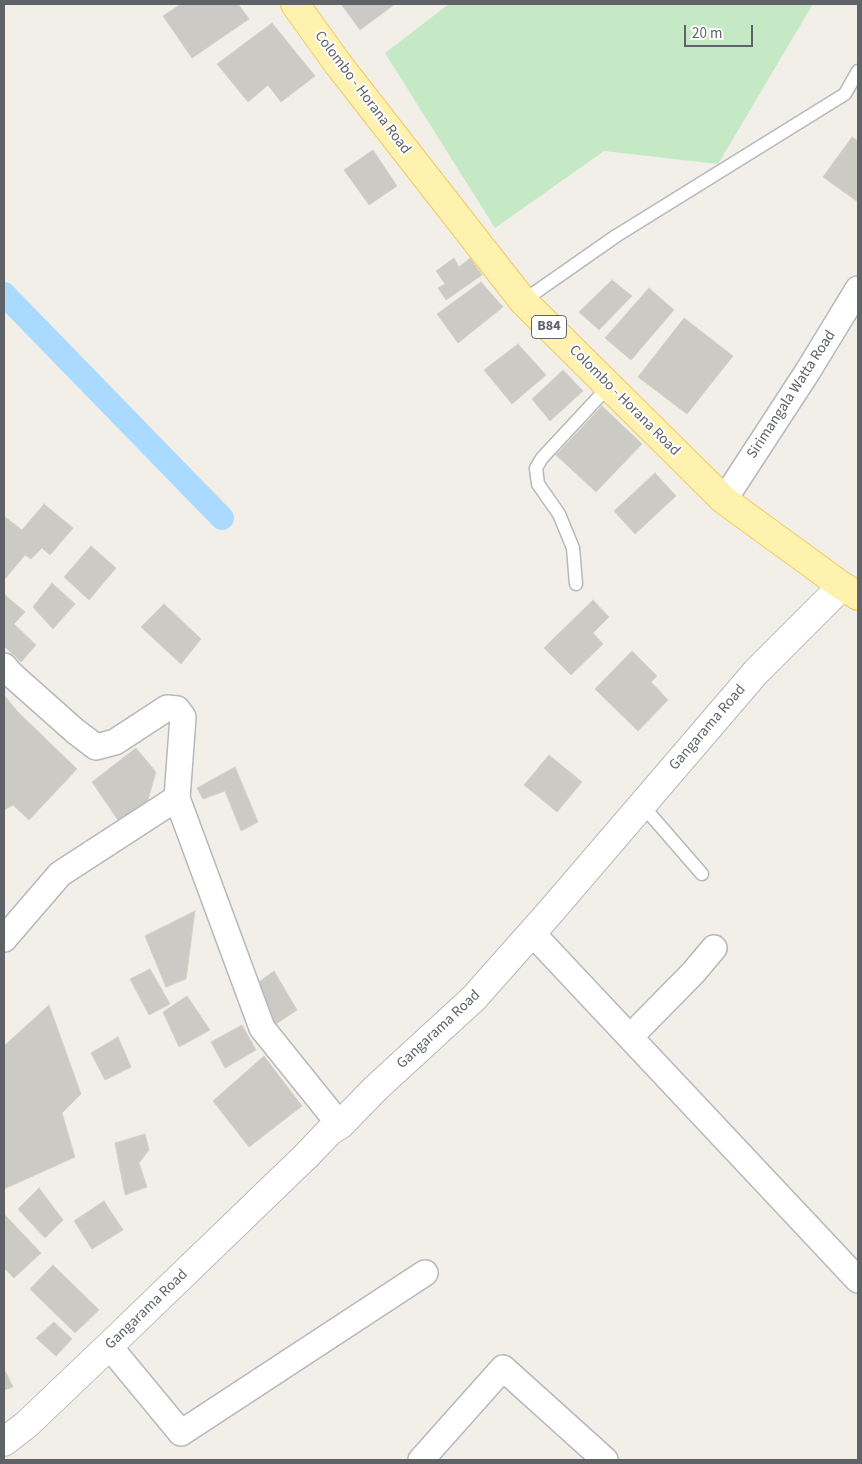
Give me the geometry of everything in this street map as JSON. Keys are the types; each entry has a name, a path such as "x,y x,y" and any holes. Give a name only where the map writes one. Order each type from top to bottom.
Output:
{"main road":[{"name":"Colombo - Horana Road","path":"295,4 338,64 523,301 724,500 850,591"}],"street":[{"name":"Sirimangala Watta Road","path":"724,500 808,371 858,289"},
{"name":"Gangarama Road","path":"4,1442 27,1424 330,1131 340,1125 376,1088 474,998 756,672 850,591"},
{"path":"4,666 69,726 96,747 115,742 167,708 177,709 183,717 177,798 262,1028 340,1125"},
{"path":"4,939 60,874 177,798"},
{"path":"532,933 858,1280"},
{"path":"630,1037 694,973 714,948"},
{"path":"109,1346 181,1433 425,1273"},
{"path":"421,1460 503,1368 604,1460"}],"lane":[{"path":"523,301 616,236 845,94 858,71"},
{"path":"576,584 573,548 559,514 538,484 536,468 542,458 609,386"},
{"path":"642,805 702,874"}],"green space":[{"path":"449,4 813,4 718,164 604,151 495,228 385,53"}],"building":[{"path":"181,4 238,4 249,19 192,58 163,16"},
{"path":"341,4 395,4 360,30"},
{"path":"272,23 315,76 281,102 268,85 248,102 217,64"},
{"path":"852,137 858,141 858,202 823,177"},
{"path":"373,150 397,186 369,205 344,170"},
{"path":"454,258 459,267 470,258 482,275 446,300 438,288 445,284 436,271"},
{"path":"612,280 632,296 599,330 579,312"},
{"path":"481,282 503,307 458,343 437,314"},
{"path":"649,288 674,310 631,360 605,338"},
{"path":"684,318 733,356 687,414 638,377"},
{"path":"518,344 546,375 512,404 484,370"},
{"path":"563,370 583,391 550,421 532,399"},
{"path":"602,406 642,444 596,492 556,455"},
{"path":"655,473 676,496 635,534 614,511"},
{"path":"44,504 73,528 50,555 42,548 31,559 25,555 4,580 5,517 22,530"},
{"path":"91,546 116,568 89,600 64,577"},
{"path":"52,583 75,604 53,629 33,607"},
{"path":"5,595 25,612 14,624 36,645 21,662 4,646"},
{"path":"593,600 609,617 593,633 603,644 571,675 544,648"},
{"path":"164,604 201,639 181,664 141,627"},
{"path":"632,651 657,676 651,682 668,700 638,731 595,689"},
{"path":"4,695 17,711 77,769 29,820 13,805 4,810"},
{"path":"136,748 156,772 147,803 120,823 92,782"},
{"path":"549,755 582,782 557,812 524,785"},
{"path":"235,767 258,822 241,831 225,791 203,799 197,788"},
{"path":"195,911 186,979 166,987 145,936"},
{"path":"150,969 170,1004 149,1015 130,979"},
{"path":"274,971 297,1010 270,1028 249,989"},
{"path":"187,996 210,1030 179,1047 163,1012"},
{"path":"49,1005 81,1094 62,1113 75,1157 4,1189 4,1046"},
{"path":"242,1025 256,1050 225,1068 211,1042"},
{"path":"118,1037 131,1067 105,1080 91,1053"},
{"path":"264,1056 302,1106 249,1147 213,1101"},
{"path":"145,1134 149,1150 139,1163 147,1187 125,1195 115,1143"},
{"path":"39,1188 63,1220 45,1238 18,1209"},
{"path":"104,1201 123,1230 92,1249 74,1221"},
{"path":"4,1214 41,1253 14,1278 4,1268"},
{"path":"53,1265 99,1310 75,1333 30,1289"},
{"path":"54,1322 72,1339 56,1356 36,1338"},
{"path":"4,1369 13,1387 4,1390"}],"waterway":[{"path":"4,294 222,518"}]}
